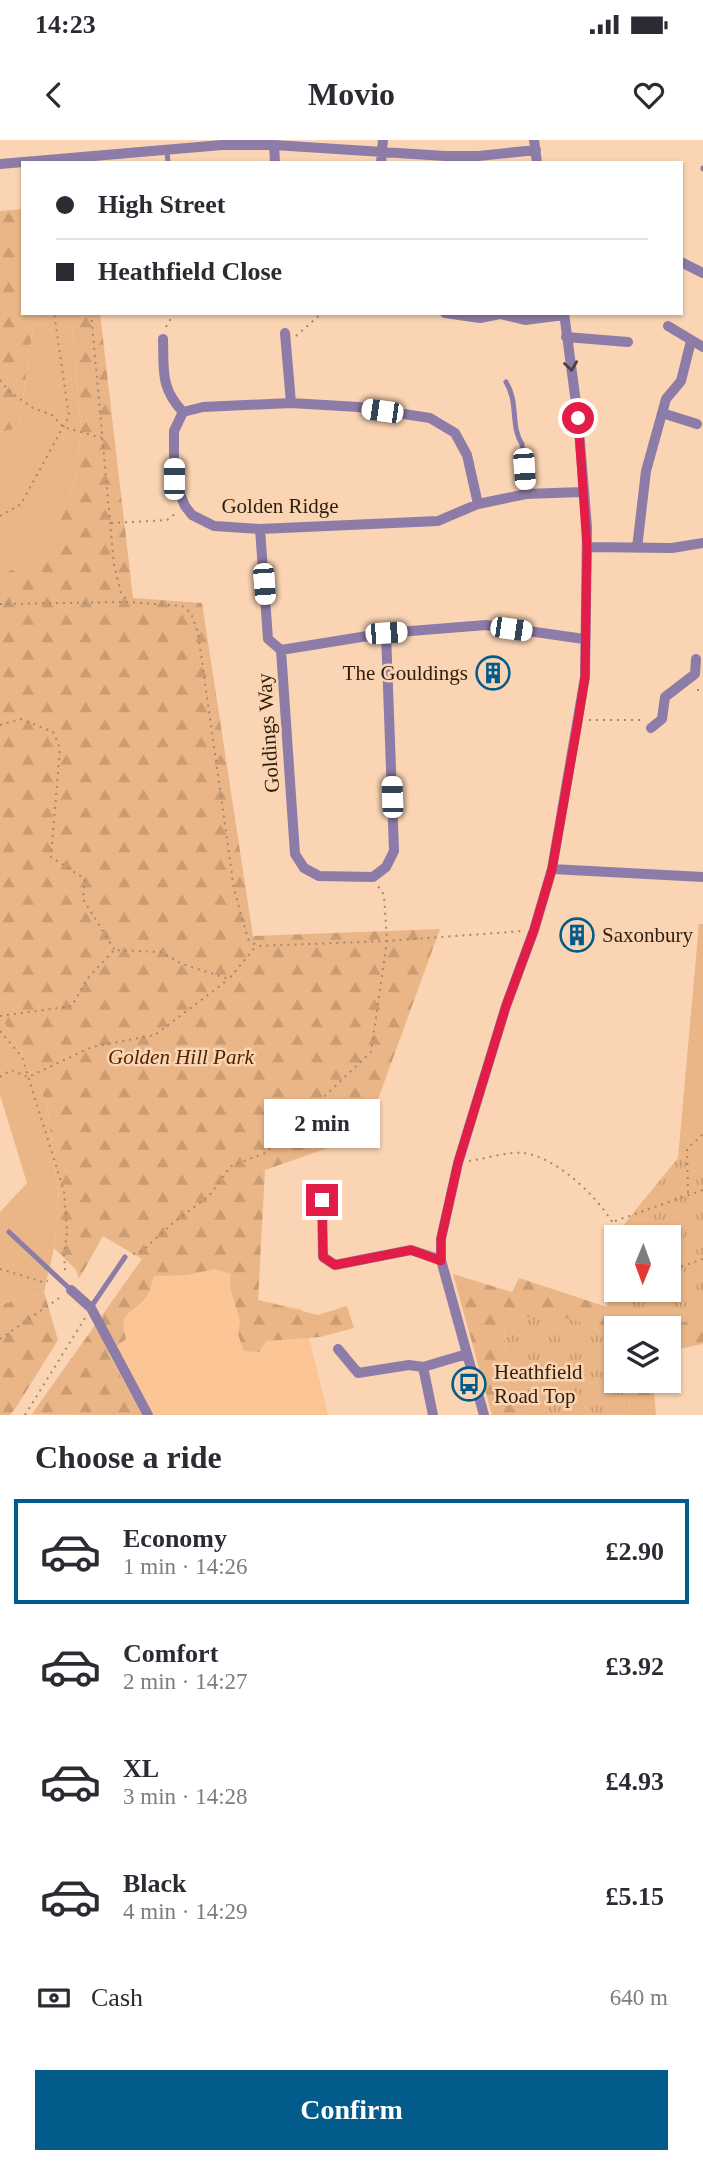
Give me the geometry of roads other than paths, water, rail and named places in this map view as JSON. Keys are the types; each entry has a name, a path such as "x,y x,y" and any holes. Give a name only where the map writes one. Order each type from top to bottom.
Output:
{"street":[{"path":"36,161 222,145 382,151 445,159 478,156 535,145"},
{"path":"274,145 275,161"},
{"path":"0,164 21,162"},
{"path":"683,263 703,273"},
{"path":"459,315 480,318 495,315"},
{"path":"504,315 525,320 558,315"},
{"path":"484,1415 441,1261 441,1239 458,1163 552,869 585,677 587,547 578,418 564,315"},
{"path":"668,326 703,347"},
{"path":"285,333 291,403"},
{"path":"566,337 628,342"},
{"path":"163,339 165,386 183,412 203,407 291,403 358,407 430,418 455,433 467,455 478,504"},
{"path":"637,548 646,471 666,399 681,381 691,341"},
{"name":"Golden Ridge","path":"183,412 174,430 174,479 185,506 192,515 214,526 260,529 438,521 478,504 526,494 582,492"},
{"path":"662,413 697,424"},
{"name":"Goldings Way","path":"260,529 268,639 281,650 296,854 304,868 319,876 373,877 386,867 394,851 386,633"},
{"path":"587,547 672,548 703,543"},
{"path":"281,650 386,633 486,625 584,639"},
{"path":"651,728 662,719 665,697 699,675 696,660"},
{"path":"552,869 703,877"},
{"path":"322,1200 323,1257 335,1265 411,1250 441,1261"},
{"path":"71,1290 91,1308 148,1415"},
{"path":"338,1349 358,1373"},
{"path":"358,1373 408,1365 423,1367 467,1354"},
{"path":"423,1367 433,1415"},
{"path":"355,1385 358,1373"}],"lane":[{"path":"167,150 168,161"},
{"path":"506,383 514,394 517,437 522,444 526,494"},
{"path":"9,1232 71,1290"},
{"path":"91,1308 125,1257"}],"place":[{"name":"The Gouldings","path":"493,673"},
{"name":"Saxonbury","path":"577,935"},
{"name":"Heathfield Road Top","path":"469,1384"}],"park label":[{"name":"Golden Hill Park","path":"181,1057"}]}
